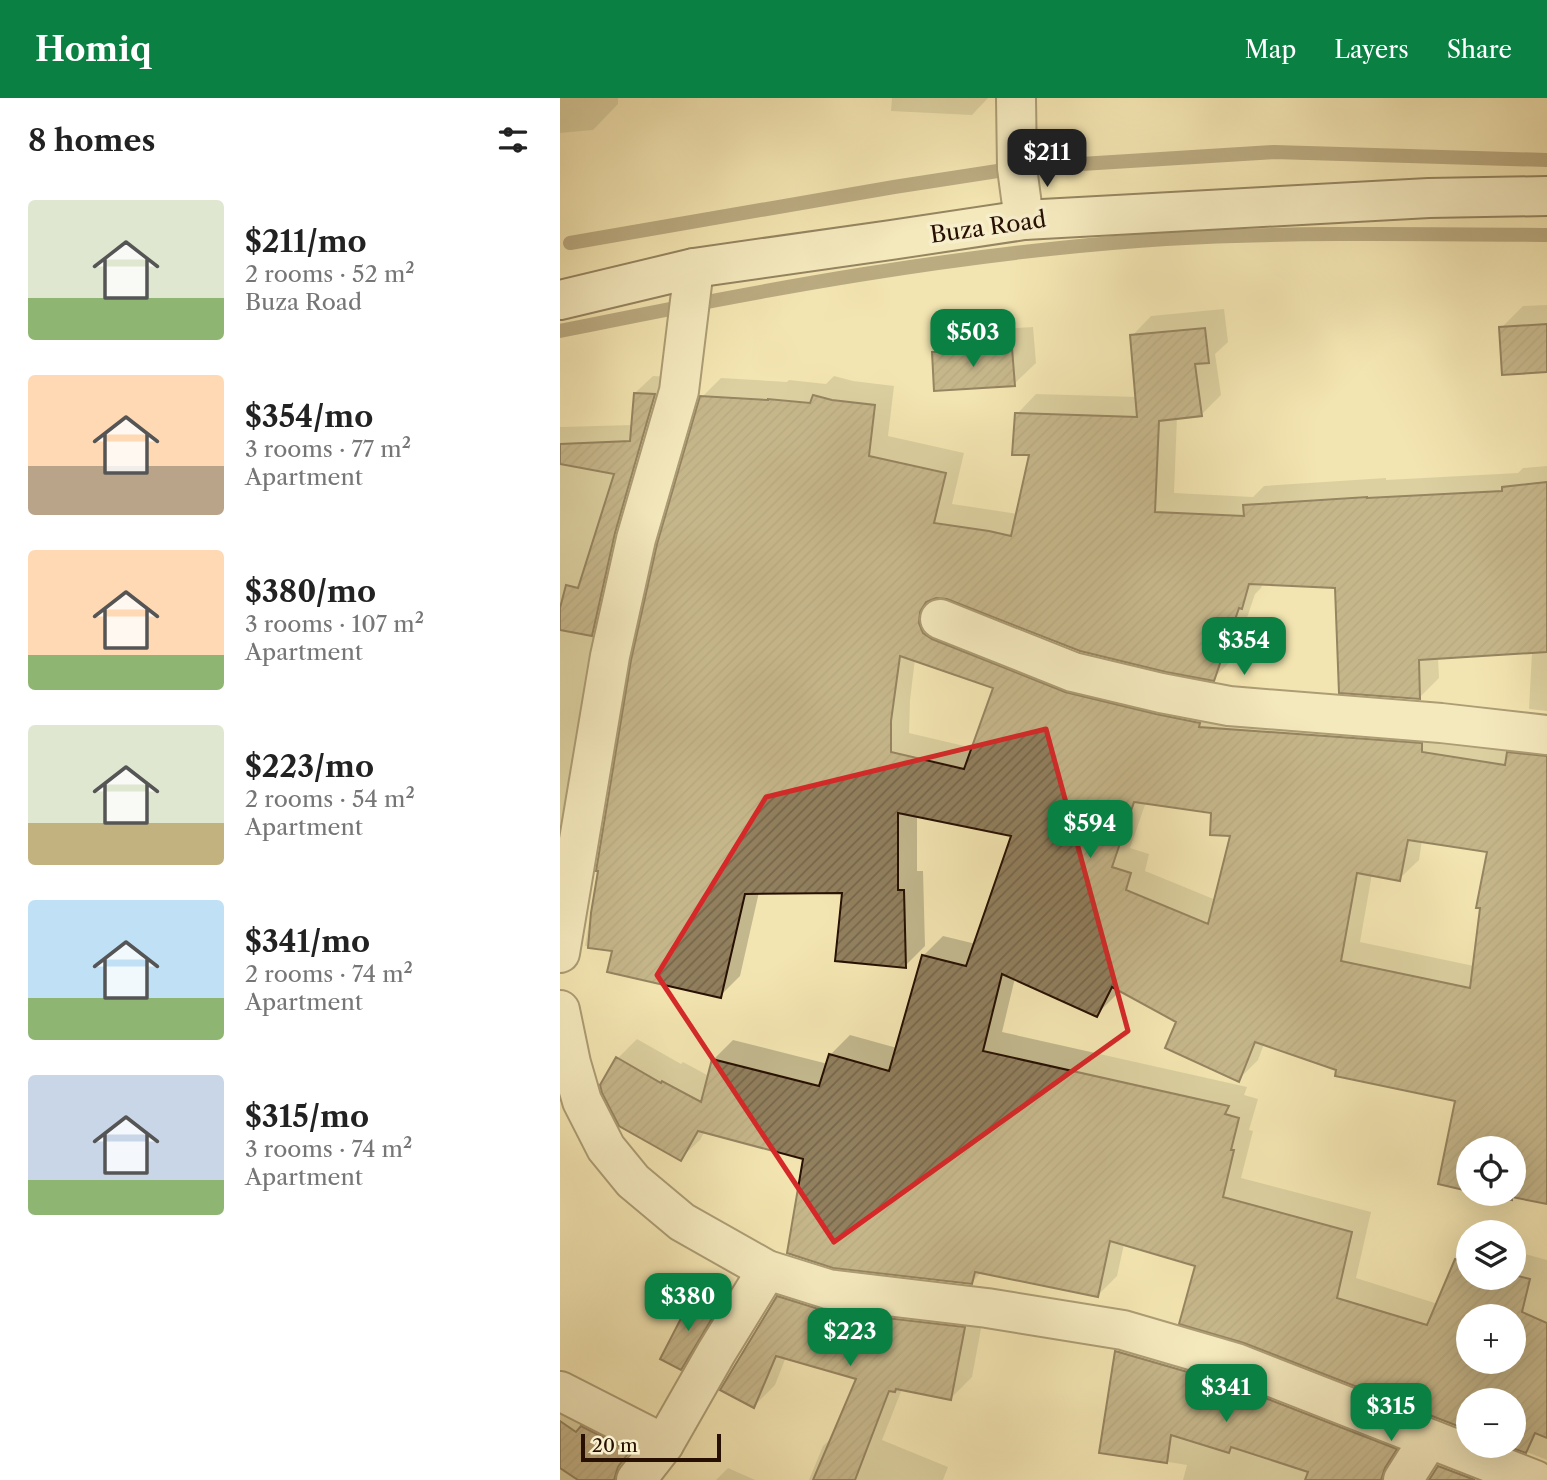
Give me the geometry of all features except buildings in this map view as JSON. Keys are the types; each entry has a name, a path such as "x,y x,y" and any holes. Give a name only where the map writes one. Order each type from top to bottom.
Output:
{"street":[{"path":"1016,98 1017,168 1024,220"},
{"name":"Buza Road","path":"560,300 694,268 1024,220 1429,198 1547,196"},
{"path":"560,953 610,656 636,539 679,391 694,268"},
{"path":"560,287 560,300"},
{"path":"940,619 1073,672 1161,694 1229,706 1547,734"},
{"path":"560,1010 582,1101 606,1148 633,1181 682,1222 767,1270 828,1289 987,1308 1123,1330 1236,1363 1535,1480"},
{"path":"636,1480 664,1444 767,1270"},
{"path":"560,1391 664,1444"},
{"path":"1403,1480 1429,1439"}],"highlighted area":[{"path":"1046,729 1128,1031 834,1242 657,975 766,797"}],"waterway":[{"path":"570,243 1017,168 1274,152 1547,160"},
{"path":"560,331 862,274 1090,245 1261,235 1547,235"}]}
